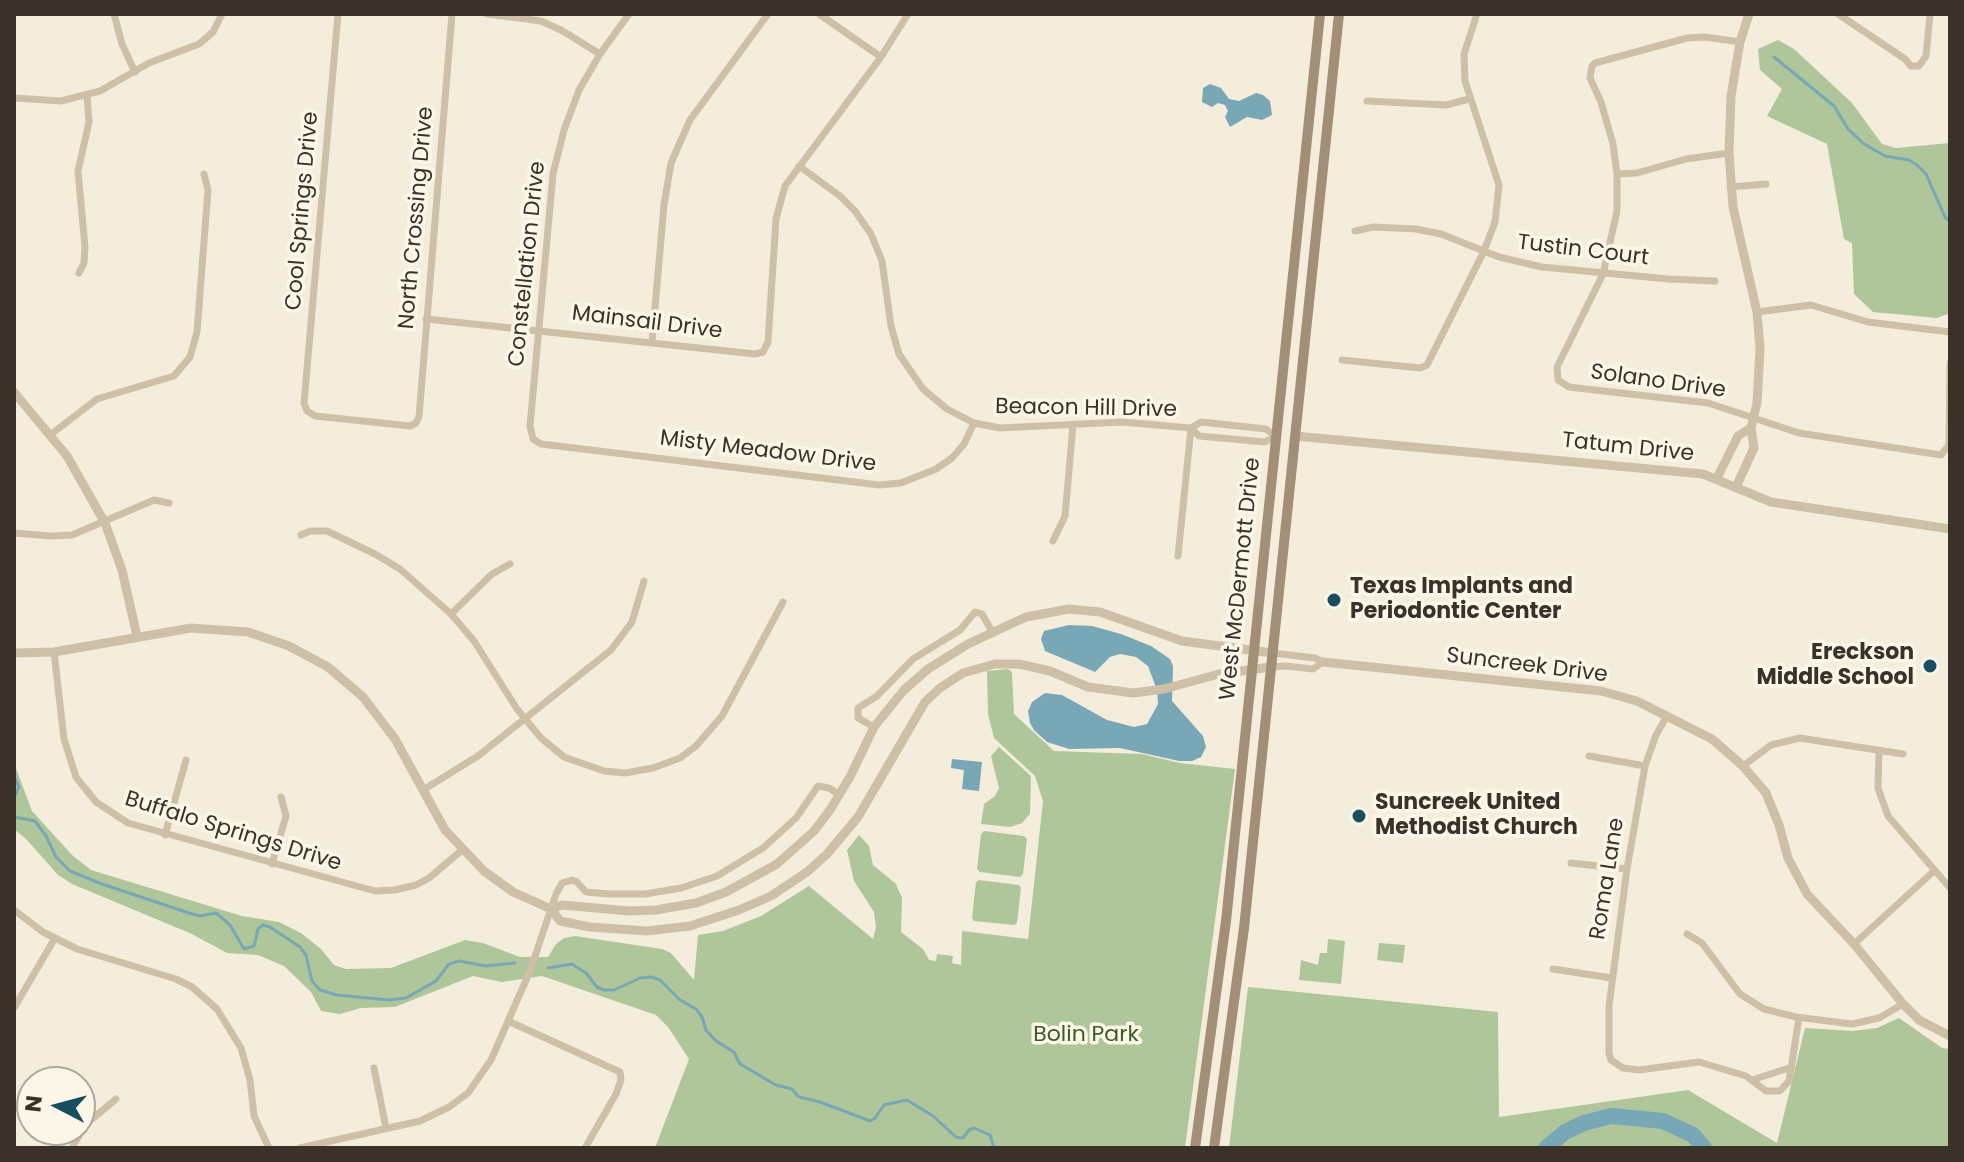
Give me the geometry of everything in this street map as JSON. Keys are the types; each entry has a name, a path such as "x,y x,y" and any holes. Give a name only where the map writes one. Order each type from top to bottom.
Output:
{"main road":[{"name":"West McDermott Drive","path":"1195,1148 1226,921 1320,14"},
{"name":"West McDermott Drive","path":"1214,1148 1244,928 1339,14"},
{"path":"1276,436 1295,436"}],"street":[{"path":"114,14 122,44 135,72"},
{"path":"14,98 49,101 87,96 161,58 199,44 213,32 222,14"},
{"name":"Cool Springs Drive","path":"338,14 304,403 307,411 315,416 406,426 416,423"},
{"name":"North Crossing Drive","path":"416,423 419,417 452,14"},
{"path":"487,14 541,21 600,54"},
{"name":"Constellation Drive","path":"533,439 530,426 553,174 570,114 583,83 629,14"},
{"path":"652,342 664,205 671,163 690,120 768,14"},
{"path":"819,14 881,57"},
{"path":"799,166 881,57 908,14"},
{"path":"1342,360 1420,368 1427,365 1484,251 1495,222 1499,185 1487,142 1469,99 1464,54 1477,14"},
{"path":"1736,487 1754,448 1753,423 1760,349 1757,312 1730,187 1731,96 1740,42 1749,14"},
{"path":"1838,14 1911,66 1919,66 1926,56 1930,14"},
{"path":"1603,274 1617,211 1617,174 1607,121 1590,78 1592,66 1687,38 1740,42"},
{"path":"79,273 84,263 85,247 78,171 89,122 87,96"},
{"path":"1367,101 1446,105 1469,99"},
{"path":"1617,174 1637,173 1686,159 1729,153"},
{"name":"Mainsail Drive","path":"426,319 755,354 766,349 778,204 785,186 799,166"},
{"name":"Beacon Hill Drive","path":"799,166 840,196 871,234 887,283 894,339 912,377 934,399 974,423 1000,428 1122,422 1191,428 1201,422 1266,429 1276,436 1265,442 1199,436 1191,428"},
{"path":"50,435 86,405 111,394 174,376 190,357 197,332 208,190 204,174"},
{"path":"1730,187 1766,184"},
{"name":"Tustin Court","path":"1355,231 1373,227 1416,229 1441,234 1520,263 1603,274 1715,281"},
{"name":"Solano Drive","path":"1603,274 1557,367 1558,380 1569,387 1708,403 1753,423 1828,439 1928,454 1946,452 1949,445 1950,363"},
{"path":"1757,312 1811,305 1868,322 1950,332"},
{"path":"14,392 87,486 122,570 137,636"},
{"name":"Misty Meadow Drive","path":"533,439 541,444 879,485 901,483 936,469 952,458 964,444 974,423"},
{"path":"1717,478 1738,436 1753,423"},
{"path":"1053,541 1065,516 1073,425"},
{"path":"1178,556 1191,428"},
{"name":"Tatum Drive","path":"1295,436 1653,468 1717,478 1771,502 1950,529"},
{"path":"14,533 64,536 80,533 154,500 169,503"},
{"path":"301,535 319,530 345,538 400,569 451,614 488,660 525,719 555,750 593,769 635,772 671,762 696,746 722,716 783,602"},
{"path":"451,614 492,574 510,564"},
{"path":"423,790 466,766 611,650 632,622 644,581"},
{"path":"551,909 562,905 629,911 656,910 696,903 726,892 777,864 814,831 840,795 874,727 904,690 928,669 968,644 1035,615 1079,609 1112,614 1182,641 1273,653"},
{"path":"874,727 858,718 858,708 877,696 913,659 960,630 975,612 985,617 993,633"},
{"path":"14,653 54,652 191,628 235,630 276,641 314,658 352,686 378,714 445,830 484,871 513,892 551,909 560,921 590,927 647,931 711,920 771,896 795,881 827,854 858,817 928,697 946,683 973,670 995,664 1019,664 1042,668 1102,690 1123,693 1149,692 1219,674 1271,667"},
{"name":"Buffalo Springs Drive","path":"54,652 64,739 76,777 108,812 128,823 358,888 387,891 405,888 429,878 462,850"},
{"name":"Suncreek Drive","path":"1273,653 1315,658 1323,662 1601,691 1637,701 1712,739 1743,766 1766,793 1788,858 1807,894 1919,1020 1950,1036"},
{"name":"Suncreek Drive","path":"1271,667 1313,669 1323,662"},
{"name":"Roma Lane","path":"1667,716 1656,735 1645,766 1627,869 1612,978 1609,1053 1611,1060 1623,1068 1639,1070 1699,1062 1752,1080"},
{"path":"1743,766 1771,745 1792,739 1903,754"},
{"path":"1879,751 1878,788 1888,816 1950,888"},
{"path":"1589,756 1645,766"},
{"path":"165,835 186,760"},
{"path":"300,1148 437,1114 460,1100 484,1074 530,971 559,888 567,880 577,882 586,892 630,895 681,888 717,876 777,838 796,818 818,786 840,795"},
{"path":"272,864 286,816 281,797"},
{"path":"1571,863 1627,869"},
{"path":"1854,944 1934,871"},
{"path":"14,910 55,938 88,953 176,979 192,987 217,1009 241,1048 250,1080 254,1116 269,1148"},
{"path":"1687,934 1702,943 1740,994 1764,1009 1799,1018 1852,1024 1879,1018 1903,1004"},
{"path":"14,1008 55,938"},
{"path":"1553,969 1612,978"},
{"path":"1752,1080 1766,1091 1780,1091 1789,1081 1799,1018"},
{"path":"508,1021 620,1072 621,1080 616,1094 585,1148"},
{"path":"1752,1080 1792,1067"},
{"path":"374,1068 386,1128"},
{"path":"72,1148 85,1125 116,1099"}],"green space":[{"path":"1778,40 1794,49 1852,103 1882,144 1896,148 1950,143 1950,313 1937,318 1873,312 1854,294 1852,243 1844,239 1827,144 1767,116 1782,89 1760,70 1758,49"},
{"name":"Bolin Park","path":"1008,669 1012,672 1014,714 1054,751 1142,754 1180,763 1235,769 1185,1148 655,1148 689,1059 668,1027 656,1015 542,976 502,982 473,976 395,1007 361,1008 340,1014 321,1011 311,992 284,966 258,955 227,953 192,934 72,884 58,875 14,829 14,763 32,811 72,855 91,870 242,916 279,922 301,933 321,949 334,965 346,969 391,968 465,940 483,943 520,957 548,957 556,944 564,938 575,936 662,949 671,953 694,980 698,935 723,931 761,916 809,886 873,939 876,927 874,912 854,881 847,850 859,835 869,846 873,865 896,884 902,898 901,932 923,949 929,960 936,961 937,954 953,956 952,963 961,965 962,931 1028,939 1043,801 1035,776 994,738 988,714 987,671"},
{"path":"999,747 1031,776 1030,814 1022,823 1010,827 981,824 984,804 995,796 999,788 991,756"},
{"path":"984,831 1024,836 1027,839 1023,874 1020,877 980,872 977,869 981,834"},
{"path":"976,882 1019,885 1017,923 974,921"},
{"path":"1328,939 1345,941 1341,984 1299,980 1301,960 1318,965 1320,953 1327,953"},
{"path":"1379,943 1405,945 1403,963 1377,960"},
{"path":"1248,987 1498,1012 1499,1117 1688,1090 1777,1143 1805,1028 1853,1031 1877,1028 1899,1018 1942,1048 1950,1049 1950,1148 1229,1148"}],"water":[{"path":"1210,84 1221,88 1229,99 1239,101 1256,93 1263,95 1270,101 1272,115 1262,120 1247,117 1230,127 1225,117 1228,111 1225,105 1218,103 1212,107 1202,102 1203,88"},
{"path":"1069,625 1092,626 1121,634 1151,646 1170,659 1173,666 1172,701 1203,736 1206,747 1201,757 1179,761 1120,748 1069,749 1047,742 1034,730 1028,711 1032,702 1045,693 1062,695 1107,720 1134,727 1147,724 1158,704 1157,690 1148,666 1136,657 1120,654 1110,657 1095,672 1045,651 1041,639 1044,631"},
{"path":"952,759 982,762 979,791 962,789 964,770 951,768"}],"waterway":[{"path":"1774,57 1834,106 1848,129 1864,144 1885,156 1909,160 1917,165 1926,174 1950,222"},
{"path":"14,776 19,787 14,798"},
{"path":"14,817 35,821 56,857 70,871 189,913 200,916 216,913 230,925 244,949 254,946 258,929 263,925 270,927 300,947 306,955 312,981 320,990 337,995 389,1000 406,998 436,981 449,964 459,961 486,966 515,963"},
{"path":"548,968 572,964 604,990 614,990 640,978 660,980 680,1000 696,1009 706,1030 716,1041 734,1052 740,1064 776,1085 792,1089 799,1097 870,1121 884,1105 907,1100 933,1116 956,1137 963,1138 974,1128 990,1135 994,1148"},
{"path":"1546,1148 1565,1132 1611,1116 1663,1121 1693,1135 1704,1148"}],"place":[{"name":"Texas Implants and Periodontic Center","path":"1334,600"},
{"name":"Ereckson Middle School","path":"1930,666"},
{"name":"Suncreek United Methodist Church","path":"1359,816"}]}
